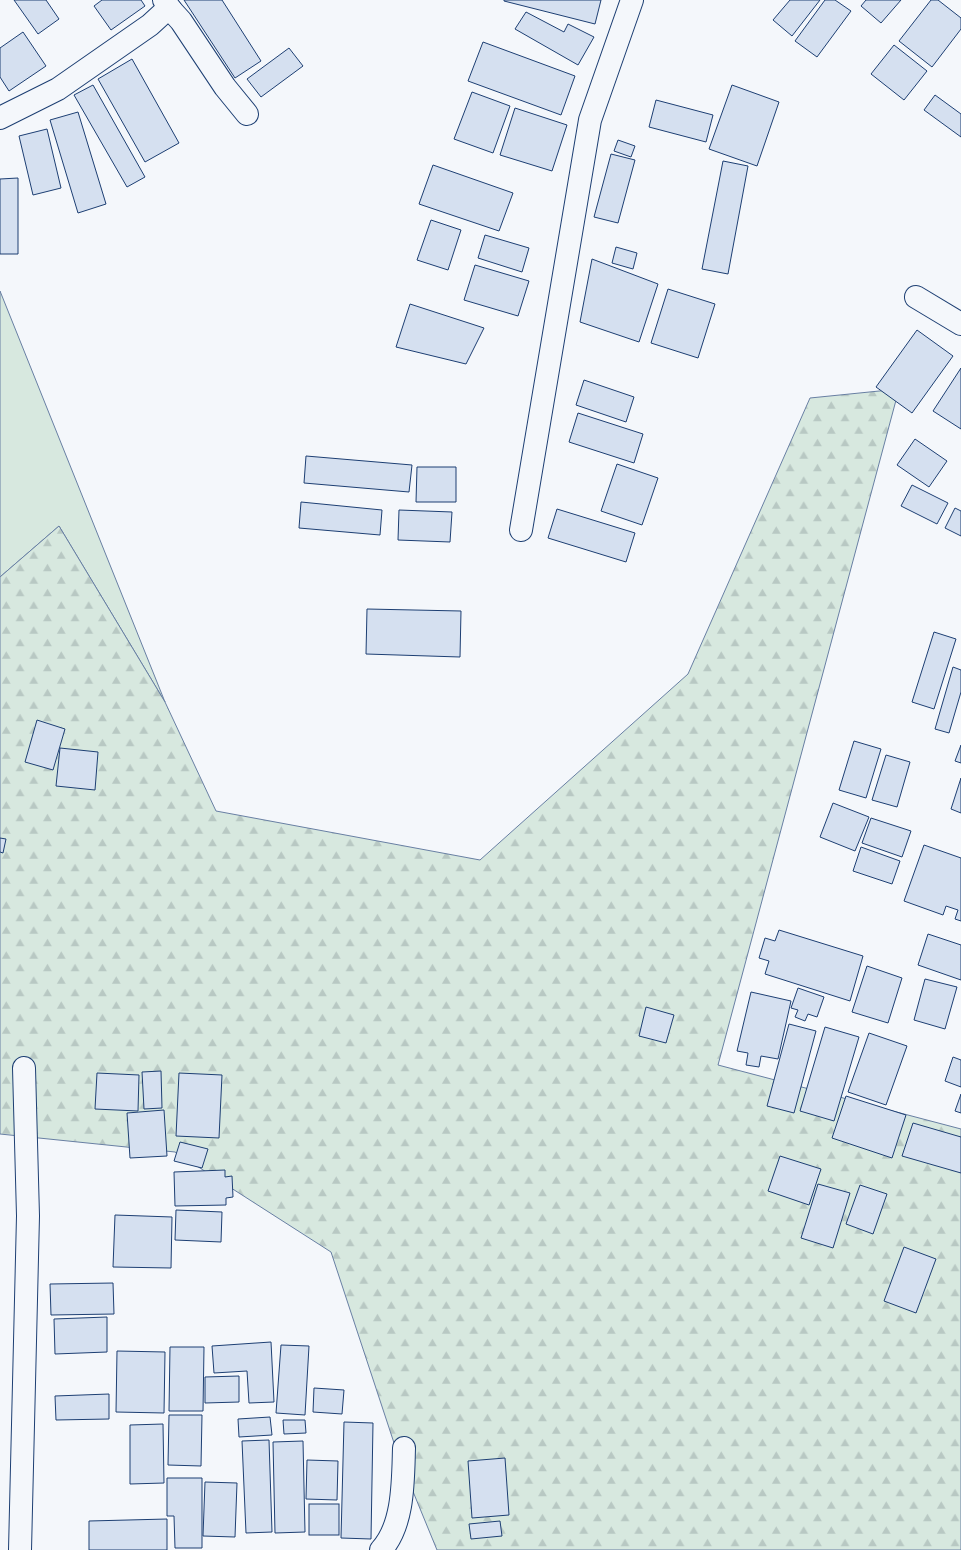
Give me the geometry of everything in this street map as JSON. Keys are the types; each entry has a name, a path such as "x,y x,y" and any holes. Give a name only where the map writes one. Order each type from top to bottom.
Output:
{"street":[{"path":"520,530 590,120 632,0"},
{"path":"0,118 58,89 150,25 162,14 167,5 181,20 222,82 247,114"},
{"path":"916,298 961,324"},
{"path":"20,1550 28,1216 24,1068"},
{"path":"381,1550 389,1541 402,1499 404,1448"}],"green space":[{"path":"0,291 165,702 59,526 0,577"},
{"path":"899,389 718,1065 961,1129 961,1550 437,1550 398,1455 331,1252 175,1152 0,1134 0,577 59,526 165,702 216,811 480,860 688,674 810,398"}],"building":[{"path":"14,0 46,0 59,19 38,34"},
{"path":"102,0 141,0 145,6 111,30 94,6"},
{"path":"184,0 222,0 261,61 235,78"},
{"path":"504,0 601,0 595,24"},
{"path":"790,0 820,0 792,36 773,20"},
{"path":"825,0 835,0 851,11 817,57 795,41"},
{"path":"866,0 901,0 881,23 861,6"},
{"path":"931,0 938,0 961,18 961,29 932,67 899,41"},
{"path":"526,12 564,32 568,24 594,37 578,65 515,29"},
{"path":"23,32 46,66 9,91 0,77 0,48"},
{"path":"483,42 575,76 561,115 468,81"},
{"path":"894,45 927,71 904,100 871,74"},
{"path":"289,48 303,66 261,97 247,79"},
{"path":"132,59 179,143 145,162 98,79"},
{"path":"93,85 145,177 127,187 74,95"},
{"path":"732,85 779,102 757,166 709,149"},
{"path":"472,92 510,106 493,153 454,139"},
{"path":"935,95 961,114 961,137 924,110"},
{"path":"656,100 713,115 706,142 649,127"},
{"path":"515,108 567,125 552,171 500,155"},
{"path":"78,112 106,204 78,213 50,120"},
{"path":"47,129 61,188 33,195 19,136"},
{"path":"618,140 635,146 631,157 614,151"},
{"path":"611,154 635,160 618,223 594,217"},
{"path":"723,161 748,166 728,274 702,269"},
{"path":"433,165 513,193 499,231 419,204"},
{"path":"18,178 18,254 0,254 0,179"},
{"path":"431,220 461,230 448,270 417,260"},
{"path":"485,235 529,248 522,272 478,258"},
{"path":"616,247 637,253 633,269 612,263"},
{"path":"592,259 658,284 639,342 580,322"},
{"path":"475,265 529,281 518,316 464,300"},
{"path":"668,289 715,304 698,358 651,343"},
{"path":"410,304 484,328 466,364 396,347"},
{"path":"917,330 953,356 912,413 876,387"},
{"path":"961,368 961,429 933,411"},
{"path":"584,380 634,397 626,422 576,405"},
{"path":"578,413 643,434 634,463 569,442"},
{"path":"915,439 947,461 929,487 897,465"},
{"path":"306,456 412,465 409,492 304,483"},
{"path":"617,464 658,478 642,525 601,511"},
{"path":"417,467 456,467 456,502 416,502"},
{"path":"912,485 948,503 937,524 901,506"},
{"path":"301,502 382,510 380,535 299,528"},
{"path":"955,508 961,511 961,536 945,528"},
{"path":"557,509 635,533 626,562 548,538"},
{"path":"399,510 452,512 450,542 398,540"},
{"path":"367,609 461,611 460,657 366,654"},
{"path":"934,632 956,639 934,709 912,702"},
{"path":"953,667 961,670 961,692 949,733 935,729"},
{"path":"37,720 65,729 53,770 25,762"},
{"path":"854,741 881,749 866,798 839,790"},
{"path":"961,745 961,763 955,761"},
{"path":"60,748 98,752 95,790 56,786"},
{"path":"886,755 910,762 897,807 872,800"},
{"path":"961,778 961,813 951,809"},
{"path":"833,803 869,817 855,851 820,837"},
{"path":"871,818 911,831 902,857 862,843"},
{"path":"0,838 6,839 3,853 0,852"},
{"path":"924,845 961,858 961,921 955,919 958,910 946,906 943,915 904,901"},
{"path":"861,847 900,861 892,884 853,871"},
{"path":"779,930 863,956 850,1001 765,974 769,961 759,958 765,938 775,941"},
{"path":"928,934 961,945 961,980 918,965"},
{"path":"867,966 902,978 888,1023 852,1012"},
{"path":"925,979 957,987 945,1029 914,1020"},
{"path":"798,988 824,997 817,1017 808,1014 805,1021 795,1017 798,1010 791,1008"},
{"path":"751,992 791,1001 778,1059 761,1056 759,1067 746,1065 748,1053 737,1051"},
{"path":"646,1007 674,1015 666,1043 639,1036"},
{"path":"789,1024 816,1031 794,1113 767,1106"},
{"path":"825,1027 859,1037 834,1121 800,1111"},
{"path":"869,1033 907,1046 886,1105 848,1092"},
{"path":"953,1057 961,1060 961,1087 945,1081"},
{"path":"161,1071 162,1108 144,1109 142,1072"},
{"path":"97,1073 139,1075 138,1111 95,1109"},
{"path":"179,1073 222,1075 219,1138 176,1136"},
{"path":"961,1094 961,1113 955,1111"},
{"path":"846,1096 906,1115 892,1158 832,1138"},
{"path":"164,1110 167,1156 130,1158 127,1113"},
{"path":"913,1123 961,1137 961,1173 902,1156"},
{"path":"180,1142 208,1149 202,1168 174,1161"},
{"path":"780,1156 821,1169 809,1205 768,1191"},
{"path":"225,1170 225,1177 232,1176 233,1197 226,1198 226,1205 175,1206 174,1172"},
{"path":"818,1184 850,1193 833,1248 801,1238"},
{"path":"860,1185 887,1194 873,1234 846,1224"},
{"path":"176,1210 222,1212 221,1242 175,1240"},
{"path":"115,1215 172,1217 171,1268 113,1267"},
{"path":"904,1247 936,1259 916,1313 884,1301"},
{"path":"113,1283 114,1314 51,1315 50,1284"},
{"path":"107,1317 107,1352 55,1354 54,1319"},
{"path":"271,1342 274,1402 249,1403 247,1371 214,1373 212,1346"},
{"path":"281,1345 309,1346 305,1415 276,1413"},
{"path":"170,1347 204,1347 203,1411 169,1411"},
{"path":"117,1351 165,1352 164,1413 116,1412"},
{"path":"239,1376 239,1402 205,1403 205,1377"},
{"path":"314,1388 344,1390 342,1414 313,1412"},
{"path":"109,1394 109,1419 56,1420 55,1396"},
{"path":"169,1415 202,1415 201,1466 168,1465"},
{"path":"270,1417 272,1435 239,1437 238,1419"},
{"path":"283,1420 305,1420 306,1433 284,1434"},
{"path":"344,1422 373,1423 371,1539 341,1538"},
{"path":"163,1424 164,1483 130,1484 130,1425"},
{"path":"269,1440 272,1532 246,1533 242,1441"},
{"path":"303,1441 305,1532 275,1533 273,1442"},
{"path":"505,1458 509,1515 472,1518 468,1461"},
{"path":"307,1460 338,1461 337,1500 306,1499"},
{"path":"167,1478 202,1478 202,1548 175,1548 174,1516 167,1516"},
{"path":"205,1482 237,1483 235,1537 203,1536"},
{"path":"309,1504 339,1504 339,1535 309,1535"},
{"path":"167,1519 167,1550 89,1550 89,1521"},
{"path":"500,1521 502,1536 471,1539 469,1524"}]}
